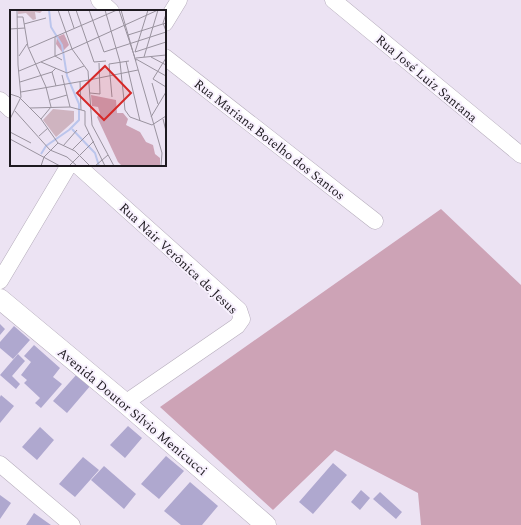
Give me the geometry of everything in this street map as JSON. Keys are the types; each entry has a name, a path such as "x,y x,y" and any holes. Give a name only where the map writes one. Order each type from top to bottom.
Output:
{"main road":[{"name":"Avenida Doutor Sílvio Menicucci","path":"0,299 125,403 266,525"}],"street":[{"path":"99,0 110,10"},
{"path":"166,21 179,0"},
{"name":"Rua José Luiz Santana","path":"334,0 521,155"},
{"name":"Rua Mariana Botelho dos Santos","path":"166,58 375,221"},
{"path":"0,100 10,109"},
{"path":"0,282 68,166"},
{"name":"Rua Nair Verônica de Jesus","path":"78,166 238,310 242,319 237,326 125,403"},
{"path":"0,464 72,525"}],"shaded area":[{"path":"441,209 521,285 521,525 421,525 418,493 335,450 273,510 160,407"}],"building":[{"path":"0,324 5,329 0,335"},
{"path":"14,326 30,340 13,359 0,348 0,342"},
{"path":"34,345 60,368 53,377 62,384 41,408 35,403 40,398 24,383 27,380 21,375 31,362 24,356"},
{"path":"18,354 25,361 12,376 20,384 16,389 0,375"},
{"path":"77,374 91,385 67,413 53,401"},
{"path":"1,395 14,406 0,423 0,397"},
{"path":"128,426 142,438 125,458 110,445"},
{"path":"40,427 54,440 37,460 22,447"},
{"path":"166,456 184,471 159,499 141,484"},
{"path":"83,457 99,470 75,497 59,484"},
{"path":"333,463 347,475 313,514 299,502"},
{"path":"104,466 136,494 124,509 91,480"},
{"path":"190,482 218,506 202,525 181,525 164,511"},
{"path":"361,490 370,498 360,510 351,502"},
{"path":"380,492 402,512 396,519 373,499"},
{"path":"0,495 11,503 0,519"},
{"path":"34,513 51,525 26,525"}]}
